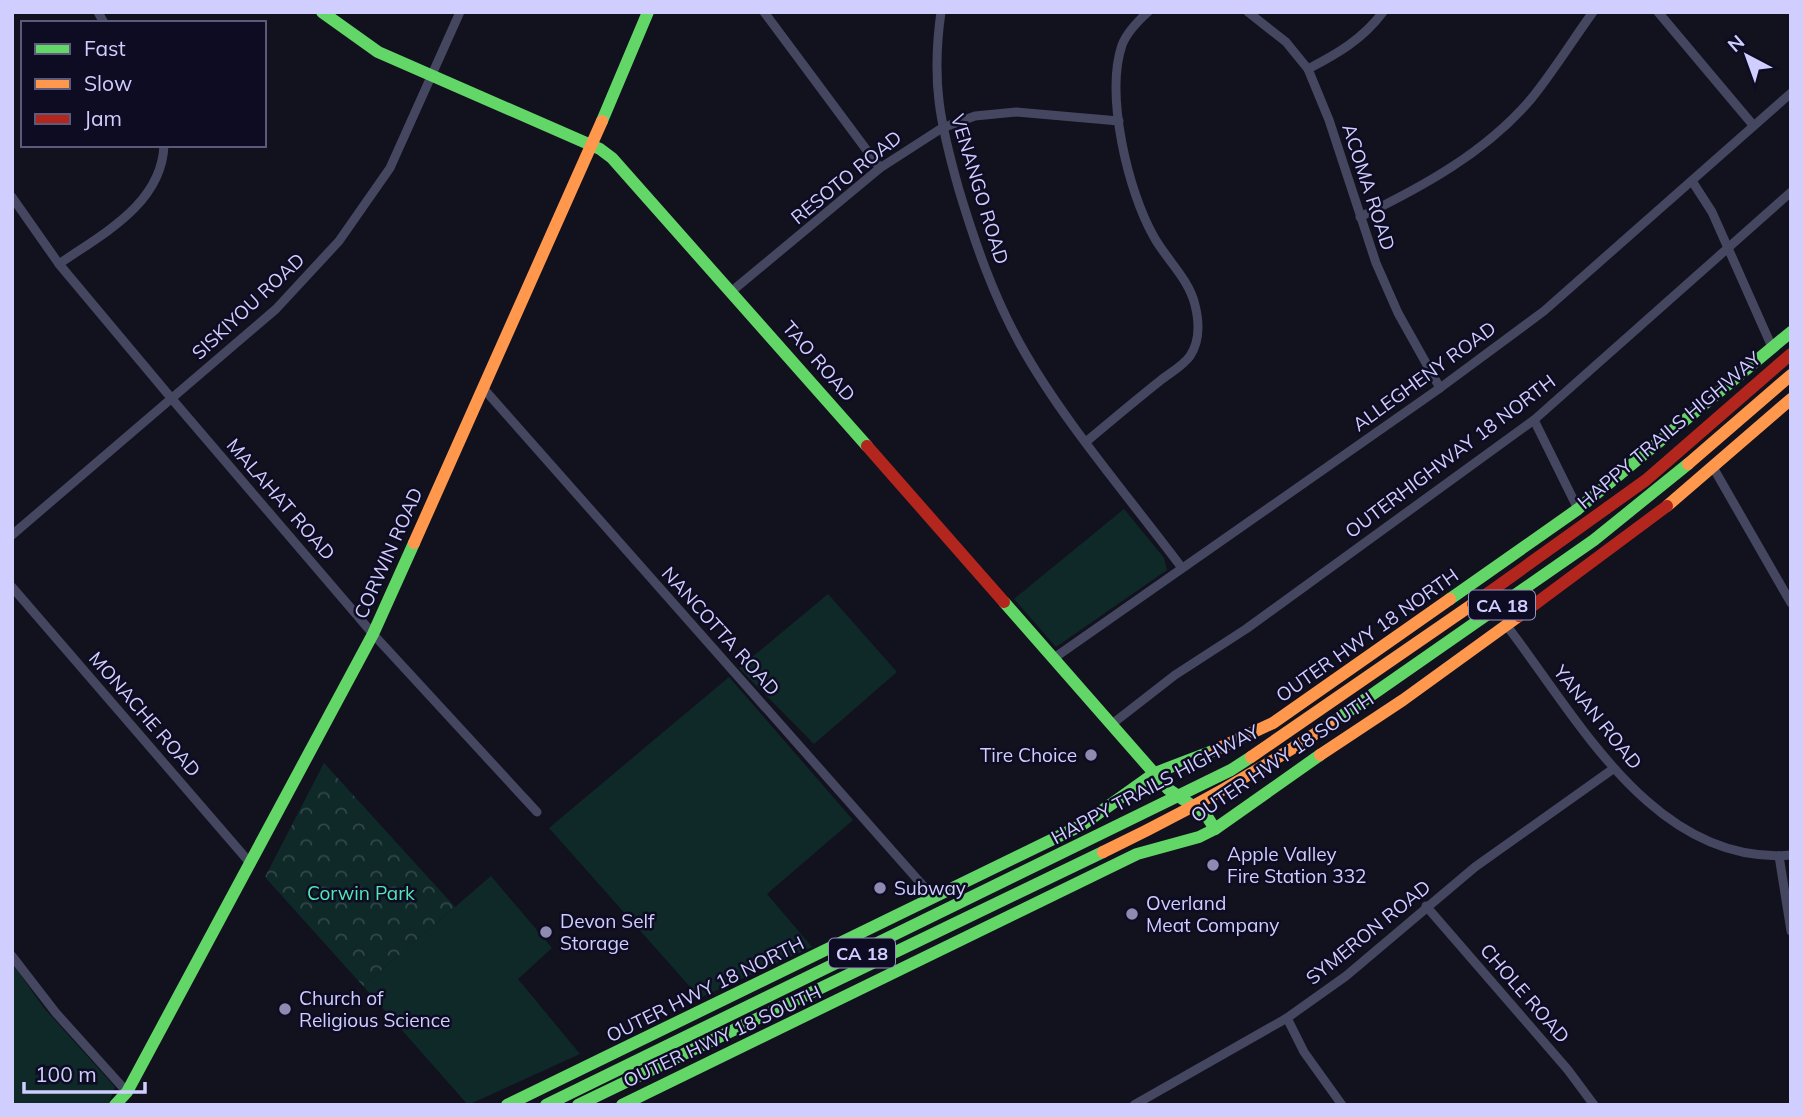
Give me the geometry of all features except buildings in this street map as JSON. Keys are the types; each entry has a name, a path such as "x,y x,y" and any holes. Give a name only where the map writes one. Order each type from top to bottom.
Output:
{"street":[{"name":"TAO ROAD","path":"322,12 378,51 432,78 592,146 612,158 1176,797 1206,815 1215,829"},
{"name":"SISKIYOU ROAD","path":"12,535 276,309 340,241 390,168 460,12"},
{"name":"CORWIN ROAD","path":"115,1105 126,1098 373,634 592,146 648,12"},
{"path":"764,12 880,168"},
{"name":"VENANGO ROAD","path":"941,12 935,54 936,95 942,128 980,259 1019,343 1087,441 1182,568"},
{"path":"1087,441 1189,357 1199,333 1195,303 1179,273 1154,237 1135,194 1119,121 1118,68 1122,44 1136,23 1148,12"},
{"name":"ACOMA ROAD","path":"1248,12 1286,42 1308,69 1329,120 1360,217 1398,313 1440,388"},
{"path":"1308,69 1343,51 1367,32 1383,12"},
{"path":"1360,217 1446,171 1493,136 1531,99 1593,12"},
{"path":"1658,12 1753,125"},
{"name":"ALLEGHENY ROAD","path":"1054,658 1440,388 1544,311 1791,93"},
{"name":"RESOTO ROAD","path":"732,291 880,168 942,128 975,116 1016,112 1119,121"},
{"path":"59,264 128,215 152,189 163,164 164,147"},
{"path":"1692,181 1729,246 1772,347"},
{"name":"OUTERHIGHWAY 18 NORTH","path":"1112,724 1175,675 1246,629 1534,420 1791,192"},
{"name":"MALAHAT ROAD","path":"12,197 59,264 172,399 373,634 537,812"},
{"name":"OUTER HWY 18 NORTH","path":"507,1105 768,981 1082,825 1155,773 1241,740 1273,723 1578,509 1791,332"},
{"name":"HAPPY TRAILS HIGHWAY","path":"546,1105 1176,797 1266,748 1646,480 1791,354"},
{"name":"HAPPY TRAILS HIGHWAY","path":"578,1105 1193,808 1267,766 1352,710 1594,540 1656,492 1791,375"},
{"name":"NANCOTTA ROAD","path":"483,388 933,897"},
{"name":"OUTER HWY 18 SOUTH","path":"622,1105 1137,854 1199,837 1215,829 1259,795 1507,626 1647,523 1714,469 1791,399"},
{"path":"1534,420 1578,509"},
{"path":"1714,469 1791,603"},
{"name":"MONACHE ROAD","path":"12,587 251,863"},
{"name":"YANAN ROAD","path":"1507,626 1576,723 1613,769 1654,808 1689,831 1726,847 1779,856 1791,855"},
{"name":"SYMERON ROAD","path":"1134,1105 1287,1018 1346,976 1475,867 1613,769"},
{"path":"1779,856 1791,930"},
{"name":"CHOLE ROAD","path":"1426,906 1568,1070 1594,1105"},
{"path":"12,956 126,1098"},
{"path":"1287,1018 1304,1052 1342,1105"}],"green space":[{"path":"1124,509 1164,558 1167,570 1056,647 1014,599"},
{"path":"828,594 897,672 814,744 739,668"},
{"path":"729,677 853,820 767,894 812,947 700,998 549,828"},
{"name":"Corwin Park","path":"324,763 455,907 363,986 265,877"},
{"path":"491,876 552,948 518,979 580,1054 468,1105 363,986"},
{"path":"12,963 44,1008 115,1087 108,1105 12,1105"}],"traffic: fast":[{"path":"322,12 378,52 600,149 612,158 867,446"},
{"path":"602,121 648,12"},
{"path":"1450,599 1578,509 1791,332"},
{"path":"1330,724 1594,540 1688,464"},
{"path":"115,1105 127,1092 373,634 414,543"},
{"path":"1004,602 1168,789 1206,815 1215,829"},
{"path":"507,1105 1082,825 1155,773 1215,750"},
{"path":"622,1105 1137,854 1199,837 1215,829 1320,755"},
{"path":"546,1105 1231,770 1251,757"},
{"path":"578,1105 1103,852"}],"traffic: slow":[{"path":"414,543 602,121"},
{"path":"1688,464 1791,375"},
{"path":"1667,506 1791,399"},
{"path":"1215,750 1273,723 1450,599"},
{"path":"1251,757 1473,604"},
{"path":"1320,755 1403,700 1519,616"},
{"path":"1103,852 1219,792 1330,724"}],"traffic: jam":[{"path":"1473,604 1646,480 1791,354"},
{"path":"867,446 1004,602"},
{"path":"1519,616 1667,506"}],"place":[{"name":"Tire Choice","path":"1091,755"},
{"name":"Apple Valley Fire Station 332","path":"1213,865"},
{"name":"Subway","path":"880,888"},
{"name":"Overland Meat Company","path":"1132,914"},
{"name":"Devon Self Storage","path":"546,932"},
{"name":"Church of Religious Science","path":"285,1009"}]}
